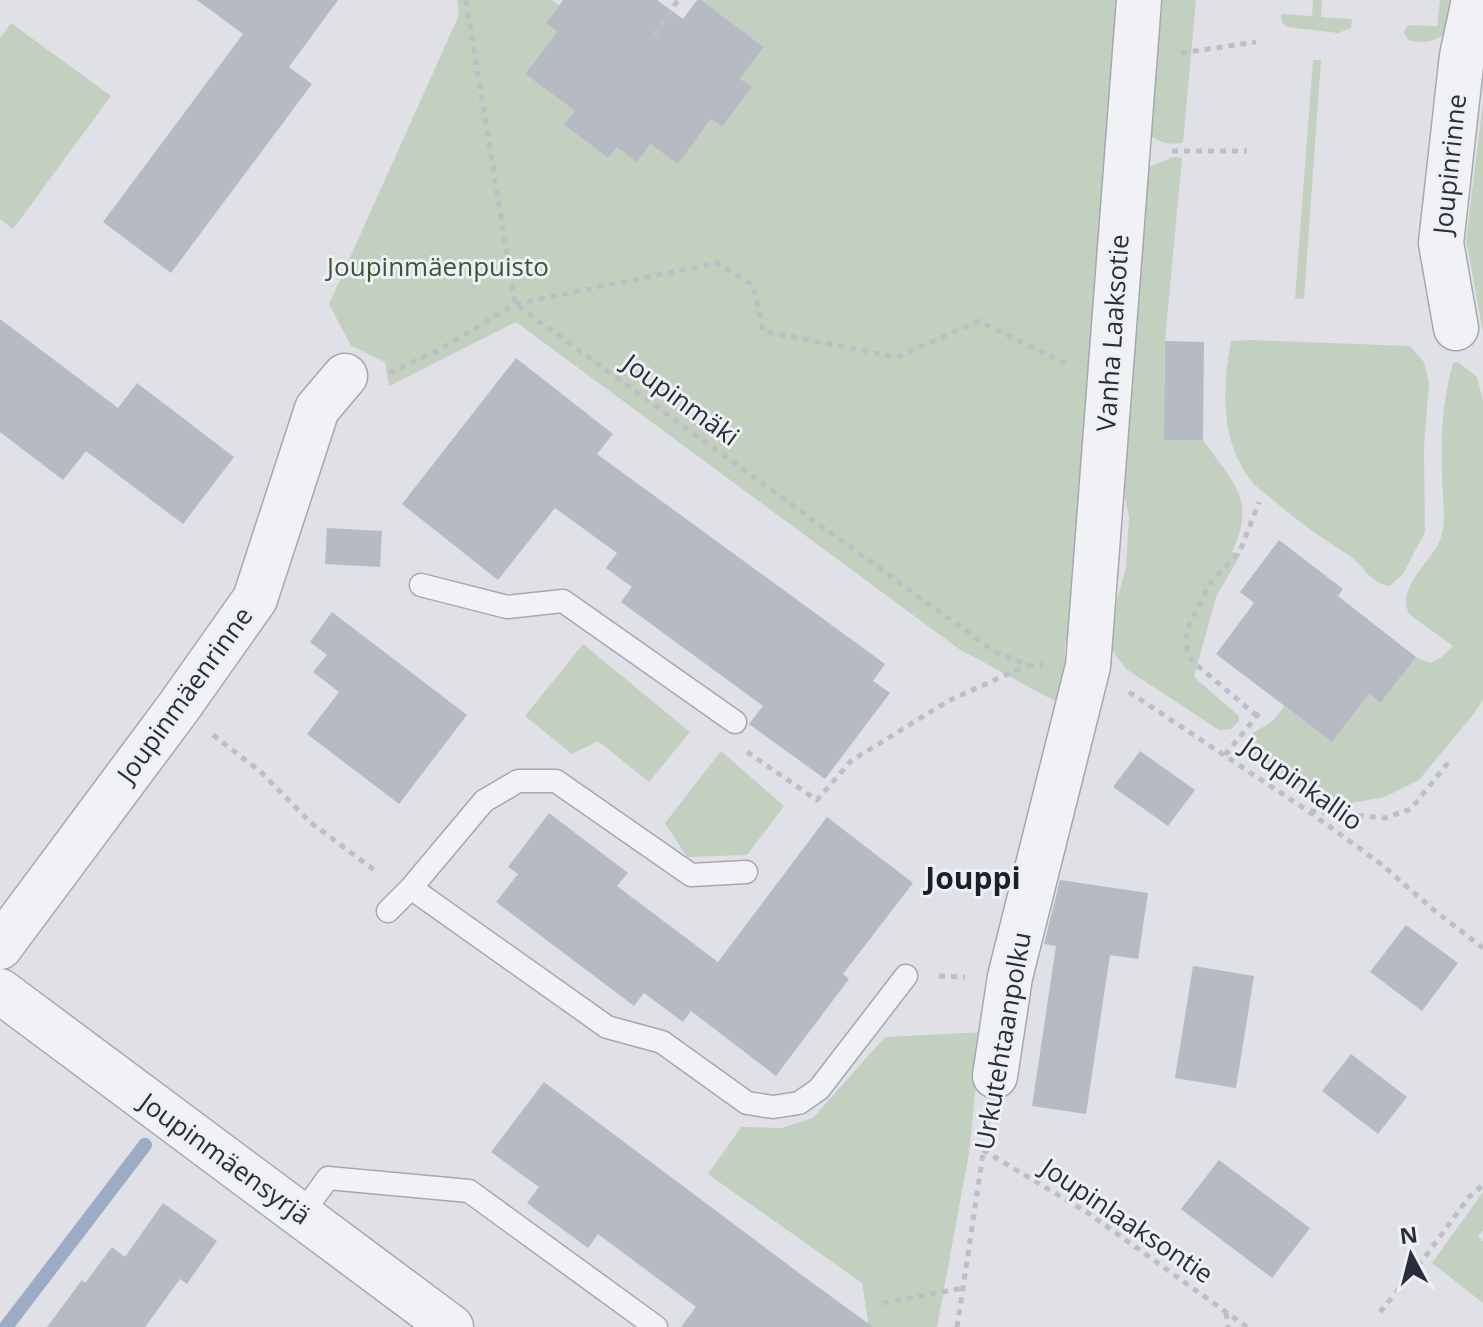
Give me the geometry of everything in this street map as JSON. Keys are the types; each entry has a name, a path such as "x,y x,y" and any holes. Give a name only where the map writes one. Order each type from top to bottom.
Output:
{"street":[{"name":"Vanha Laaksotie","path":"1088,666 1139,0"},
{"name":"Joupinrinne","path":"1456,328 1441,243 1462,56 1474,0"},
{"name":"Joupinmäenrinne","path":"0,947 255,599 317,409 345,376"},
{"name":"Urkutehtaanpolku","path":"995,1076 1010,977 1088,666"},
{"name":"Joupinmäensyrjä","path":"0,991 451,1327"}],"lane":[{"path":"421,585 507,607 563,601 735,722"},
{"path":"388,911 484,801 518,781 556,781 691,875 746,872"},
{"path":"411,888 607,1027 662,1042 747,1103 773,1107 799,1103 819,1089 906,976"},
{"path":"301,1215 328,1178 469,1191 656,1327"}],"path":[{"path":"466,0 515,304"},
{"path":"654,36 678,0"},
{"path":"1134,59 1256,42"},
{"path":"1127,150 1247,151"},
{"path":"345,376 384,376 441,349 515,304 717,263 753,285 763,331 897,357 979,321 1110,386"},
{"name":"Joupinmäki","path":"515,304 995,652 1029,665 1088,666"},
{"path":"1225,755 1259,714 1191,660 1186,631 1209,585 1240,551 1259,502"},
{"path":"735,722 732,742 817,800 851,761 948,701 1029,665"},
{"name":"Joupinkallio","path":"1088,666 1308,811 1381,864 1483,948"},
{"path":"178,708 261,772 310,822 377,872"},
{"path":"1308,811 1385,818 1411,809 1451,759"},
{"path":"906,976 1010,977"},
{"name":"Urkutehtaanpolku","path":"957,1327 995,1076"},
{"name":"Joupinlaaksontie","path":"983,1150 1088,1213 1247,1327"},
{"path":"1380,1312 1469,1197 1483,1185"},
{"path":"883,1303 964,1288"},
{"path":"1226,1313 1228,1327"}],"green space":[{"name":"Joupinmäenpuisto","path":"457,0 552,0 559,5 546,23 557,32 525,74 575,111 565,126 608,158 617,147 650,144 678,164 711,119 722,127 751,88 740,79 764,47 701,0 1124,0 1077,607 1065,645 1064,706 959,649 516,322 389,386 385,362 351,346 329,304 459,15"},
{"path":"1154,0 1196,0 1183,143 1166,143 1150,136"},
{"path":"1313,0 1322,0 1321,17 1352,19 1351,28 1338,33 1287,27 1282,23 1281,14 1312,16"},
{"path":"1440,0 1455,0 1446,32 1430,41 1407,39 1404,32 1408,25 1437,26"},
{"path":"11,23 111,96 13,229 0,219 0,38"},
{"path":"1313,60 1321,60 1304,299 1295,298"},
{"path":"1483,102 1483,332 1466,240"},
{"path":"1173,157 1182,158 1165,341 1164,440 1203,440 1232,480 1242,505 1239,534 1232,552 1241,554 1216,597 1194,677 1239,716 1239,721 1231,729 1219,730 1126,669 1112,650 1117,600 1126,568 1129,517 1121,478 1147,168"},
{"path":"1231,341 1410,346 1424,362 1429,383 1424,447 1425,532 1403,574 1390,586 1377,582 1353,558 1290,514 1255,485 1242,467 1229,433 1226,377"},
{"path":"1458,362 1477,377 1483,400 1483,700 1419,780 1385,797 1346,804 1316,802 1249,756 1250,737 1274,720 1284,706 1332,742 1369,694 1379,703 1416,657 1430,663 1453,646 1409,614 1406,603 1411,583 1437,546 1443,530 1443,418 1453,363"},
{"path":"583,644 690,732 649,782 598,741 572,754 525,716"},
{"path":"721,751 784,806 747,855 687,857 665,823"},
{"path":"986,1032 977,1075 969,1153 937,1327 865,1327 868,1321 862,1283 708,1174 741,1127 781,1128 813,1118 885,1037"},
{"path":"1483,1192 1483,1230 1478,1237 1483,1241 1483,1303 1432,1263"}],"building":[{"path":"197,0 338,0 289,67 312,84 171,273 103,222 243,34"},
{"path":"563,0 657,0 683,19 697,0 701,0 764,47 740,79 752,87 722,127 711,119 678,164 650,144 637,162 617,147 608,158 564,125 575,111 525,74 557,32 546,23"},
{"path":"0,319 118,408 137,383 234,457 183,524 86,451 63,480 0,432"},
{"path":"1165,341 1204,342 1203,440 1164,440"},
{"path":"516,358 613,434 597,454 885,664 873,681 890,693 825,779 749,724 763,706 621,602 632,587 606,568 617,553 555,508 498,580 402,504"},
{"path":"327,528 382,531 380,567 325,564"},
{"path":"1279,540 1343,589 1338,596 1416,657 1380,703 1369,694 1332,742 1216,654 1254,603 1240,592"},
{"path":"332,612 467,715 399,804 307,734 339,692 313,672 327,655 310,642"},
{"path":"1140,751 1195,790 1168,826 1113,787"},
{"path":"549,813 628,873 617,886 718,962 827,817 913,883 843,974 849,979 776,1076 691,1011 683,1022 644,993 634,1006 496,902 518,874 508,867"},
{"path":"1060,880 1148,893 1138,959 1110,955 1086,1114 1032,1106 1056,946 1044,944"},
{"path":"1406,925 1458,963 1422,1011 1370,972"},
{"path":"1193,966 1254,976 1236,1088 1175,1078"},
{"path":"1351,1054 1407,1097 1378,1134 1322,1091"},
{"path":"544,1082 873,1327 681,1327 696,1307 598,1234 588,1248 527,1203 539,1187 491,1152"},
{"path":"1219,1160 1310,1228 1272,1278 1181,1209"},
{"path":"163,1203 217,1241 187,1284 180,1279 145,1327 47,1327 82,1280 85,1283 112,1247 125,1257"}],"waterway":[{"path":"6,1327 145,1145"}],"district":[{"name":"Jouppi","path":"973,879"}]}
